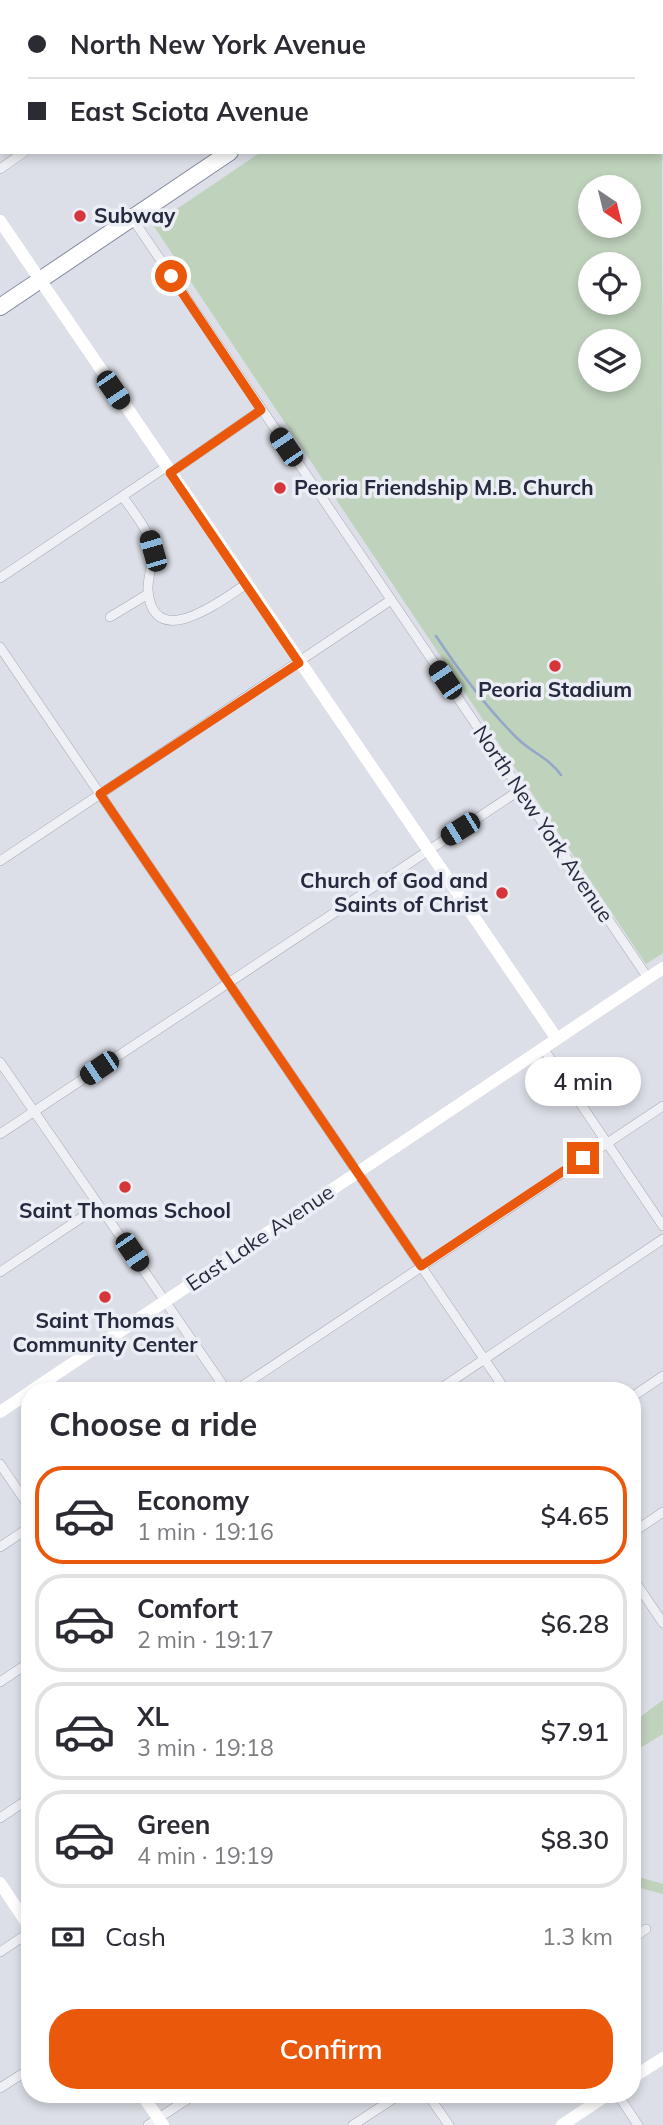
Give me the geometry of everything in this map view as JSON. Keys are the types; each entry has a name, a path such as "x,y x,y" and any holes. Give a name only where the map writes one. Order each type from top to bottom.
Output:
{"highway":[{"path":"0,307 225,154"}],"street":[{"path":"0,169 21,154"},
{"name":"North New York Avenue","path":"132,218 648,978"},
{"path":"0,222 556,1039"},
{"path":"0,578 261,410"},
{"path":"123,497 148,534 153,551 148,594 152,605 162,616 186,620 246,585"},
{"path":"110,617 148,594"},
{"path":"0,861 391,600"},
{"path":"0,646 500,1382"},
{"path":"0,1135 520,790"},
{"name":"East Lake Avenue","path":"45,1382 663,968"},
{"path":"543,1048 663,1226"},
{"path":"0,1062 221,1382"},
{"path":"248,1382 663,1106"},
{"path":"0,1272 99,1206"},
{"path":"450,1382 663,1239"},
{"path":"641,1391 663,1376"},
{"name":"East Lake Avenue","path":"0,1412 21,1398"},
{"path":"0,1464 21,1495"},
{"path":"641,1527 663,1512"},
{"path":"0,1547 21,1533"},
{"path":"641,1590 663,1623"},
{"path":"0,1682 21,1668"},
{"path":"0,1818 21,1804"},
{"path":"0,1884 21,1916"},
{"path":"641,1933 646,1929"},
{"path":"0,1952 21,1937"},
{"path":"641,2072 663,2058"},
{"path":"0,2088 21,2075"},
{"path":"146,2103 156,2123 183,2103"},
{"path":"353,2125 387,2103"},
{"path":"434,2103 449,2125"},
{"path":"562,2125 595,2103"},
{"path":"623,2103 638,2125"}],"green space":[{"name":"Peoria Stadium","path":"258,154 662,154 663,953 646,964 153,225"},
{"path":"663,1700 663,1734 641,1747 641,1716"},
{"path":"641,1878 663,1884 663,1894 641,1888"}],"waterway":[{"path":"436,636 496,716 519,740 561,775"}],"place":[{"name":"Subway","path":"80,216"},
{"name":"Peoria Friendship M.B. Church","path":"280,488"},
{"name":"Peoria Stadium","path":"555,666"},
{"name":"Church of God and Saints of Christ","path":"502,893"},
{"name":"Saint Thomas School","path":"125,1187"},
{"name":"Saint Thomas Community Center","path":"105,1297"}],"route":[{"path":"171,276 261,410 170,473 299,663 100,794 421,1266 583,1158"}]}
